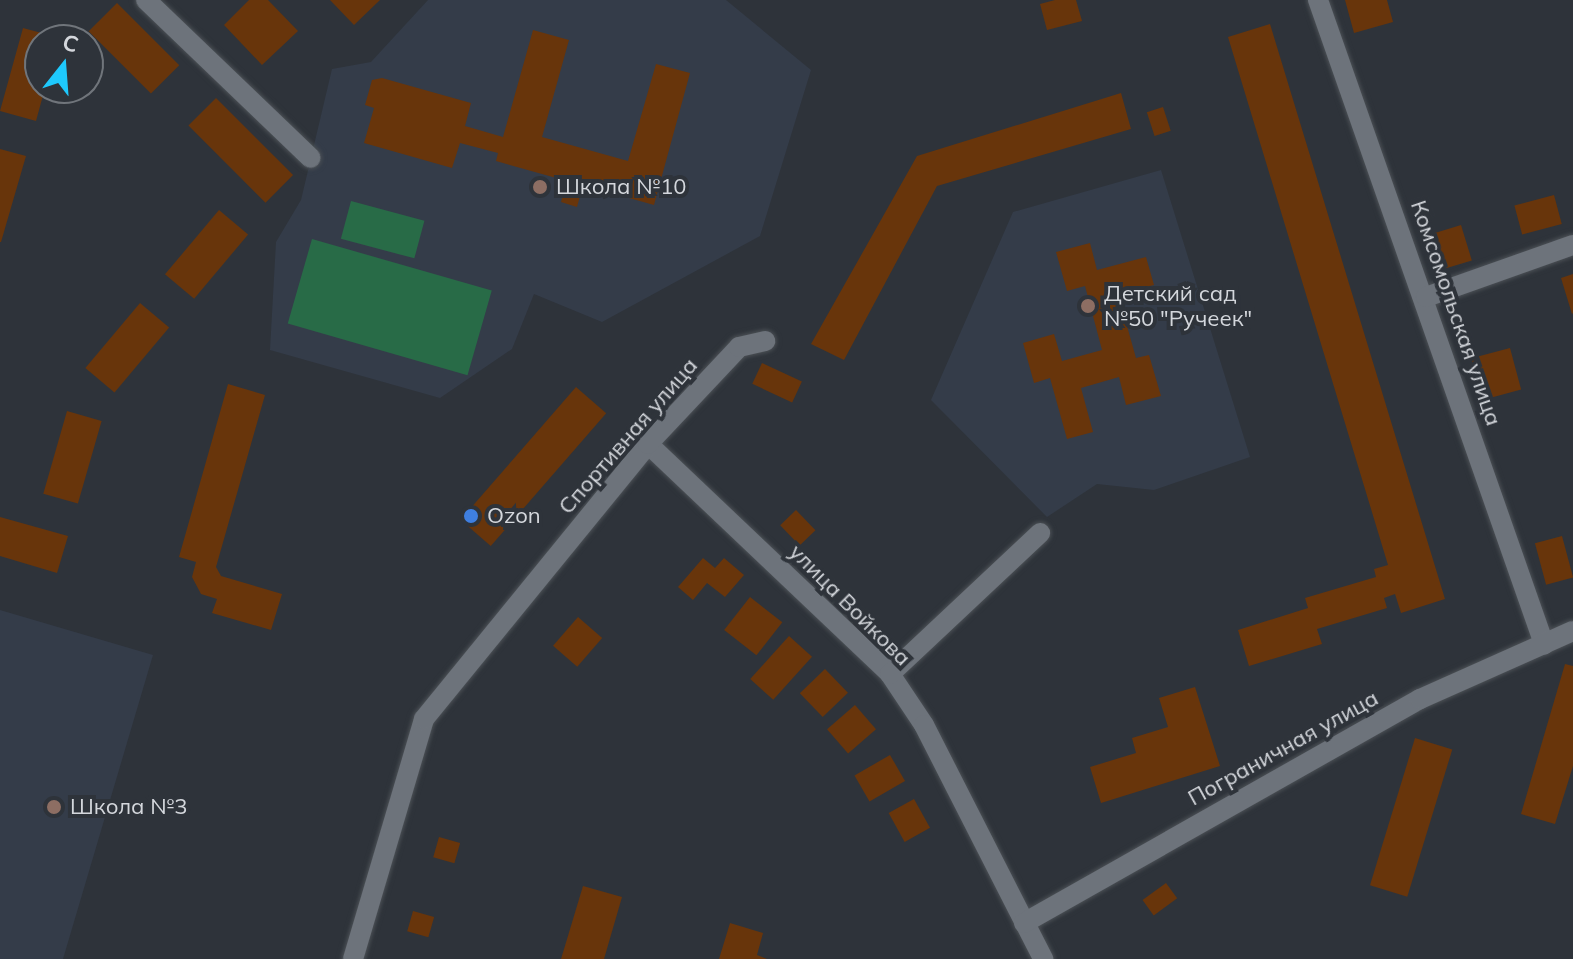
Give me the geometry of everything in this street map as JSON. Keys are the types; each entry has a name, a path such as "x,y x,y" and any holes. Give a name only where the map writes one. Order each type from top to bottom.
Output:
{"street":[{"path":"146,0 311,158"},
{"name":"Комсомольская улица","path":"1318,0 1426,297 1544,644"},
{"path":"1426,297 1573,245"},
{"name":"Спортивная улица","path":"353,959 424,719 648,444 739,347 765,341"},
{"name":"улица Войкова","path":"648,444 890,674 924,725 1043,959"},
{"path":"890,674 1040,533"},
{"name":"Пограничная улица","path":"1024,923 1420,699 1573,631"}],"shaded area":[{"name":"Школа №10","path":"428,0 726,0 811,70 760,236 602,322 534,294 512,349 440,398 270,350 276,242 301,200 332,69 371,62"},
{"name":"Детский сад №50 \"Ручеек\"","path":"1161,170 1250,457 1154,490 1097,484 1047,517 931,400 1013,212"},
{"name":"Школа №3","path":"0,610 153,655 63,959 0,959"}],"green space":[{"path":"351,201 424,221 414,258 341,239"},
{"path":"312,239 492,291 467,375 288,324"}],"building":[{"path":"249,0 268,0 298,31 262,65 224,25"},
{"path":"330,0 380,0 354,25"},
{"path":"1076,0 1082,21 1047,30 1040,4"},
{"path":"1345,0 1387,0 1393,22 1354,33"},
{"path":"117,3 179,65 151,94 104,47 104,24 96,24"},
{"path":"1270,24 1445,599 1401,613 1395,594 1384,598 1387,608 1317,629 1322,644 1249,666 1238,630 1308,608 1305,598 1376,577 1374,569 1388,565 1228,37"},
{"path":"24,28 24,104 41,104 36,121 0,111"},
{"path":"533,30 569,40 542,137 628,161 656,64 690,73 654,205 583,185 577,207 561,202 567,181 496,161 498,153 460,143 452,168 364,143 374,108 365,105 372,80 382,78 471,103 465,126 503,137"},
{"path":"1121,93 1131,129 937,186 844,360 811,344 917,156"},
{"path":"216,98 293,175 265,203 188,126"},
{"path":"1163,107 1171,131 1155,136 1147,112"},
{"path":"0,149 26,156 1,242 0,242"},
{"path":"1554,195 1562,224 1522,235 1514,206"},
{"path":"219,210 248,234 194,299 165,274"},
{"path":"1461,225 1472,260 1434,272 1423,237"},
{"path":"1090,243 1097,270 1146,257 1154,285 1118,294 1136,358 1149,355 1161,396 1126,405 1119,377 1081,388 1093,432 1067,439 1050,378 1034,383 1023,343 1054,334 1062,361 1102,350 1085,286 1067,291 1056,252"},
{"path":"1573,274 1573,313 1572,314 1561,278"},
{"path":"140,303 169,327 114,393 85,368"},
{"path":"1510,348 1521,390 1482,400 1471,358"},
{"path":"762,363 802,382 792,402 752,384"},
{"path":"228,384 265,395 216,567 221,576 282,594 271,630 212,613 217,599 201,594 192,577 196,562 179,557"},
{"path":"576,387 606,413 491,546 461,520"},
{"path":"67,411 102,421 78,504 43,494"},
{"path":"796,510 815,530 800,545 780,525"},
{"path":"0,517 68,536 57,573 0,556"},
{"path":"1562,536 1573,578 1546,585 1535,543"},
{"path":"703,558 715,568 724,558 744,575 725,597 707,583 693,600 678,587"},
{"path":"750,597 782,622 756,655 724,630"},
{"path":"578,617 602,638 577,667 553,646"},
{"path":"789,636 812,657 773,700 750,679"},
{"path":"1565,664 1573,666 1573,766 1555,824 1521,814"},
{"path":"825,669 848,693 823,717 800,693"},
{"path":"1195,687 1220,766 1101,803 1090,767 1136,753 1132,738 1168,727 1159,698"},
{"path":"855,705 876,729 848,753 827,729"},
{"path":"1415,738 1452,749 1407,897 1370,885"},
{"path":"890,755 905,781 869,801 854,776"},
{"path":"914,799 930,828 905,842 889,813"},
{"path":"439,837 460,843 454,863 433,857"},
{"path":"1166,883 1177,898 1154,915 1143,900"},
{"path":"583,886 622,897 604,959 561,959"},
{"path":"413,911 434,917 428,937 407,931"},
{"path":"730,923 763,933 757,955 767,959 719,959"}],"place":[{"name":"Школа №10","path":"540,187"},
{"name":"Детский сад №50 \"Ручеек\"","path":"1088,306"},
{"name":"Ozon","path":"471,516"},
{"name":"Школа №3","path":"54,807"}]}
